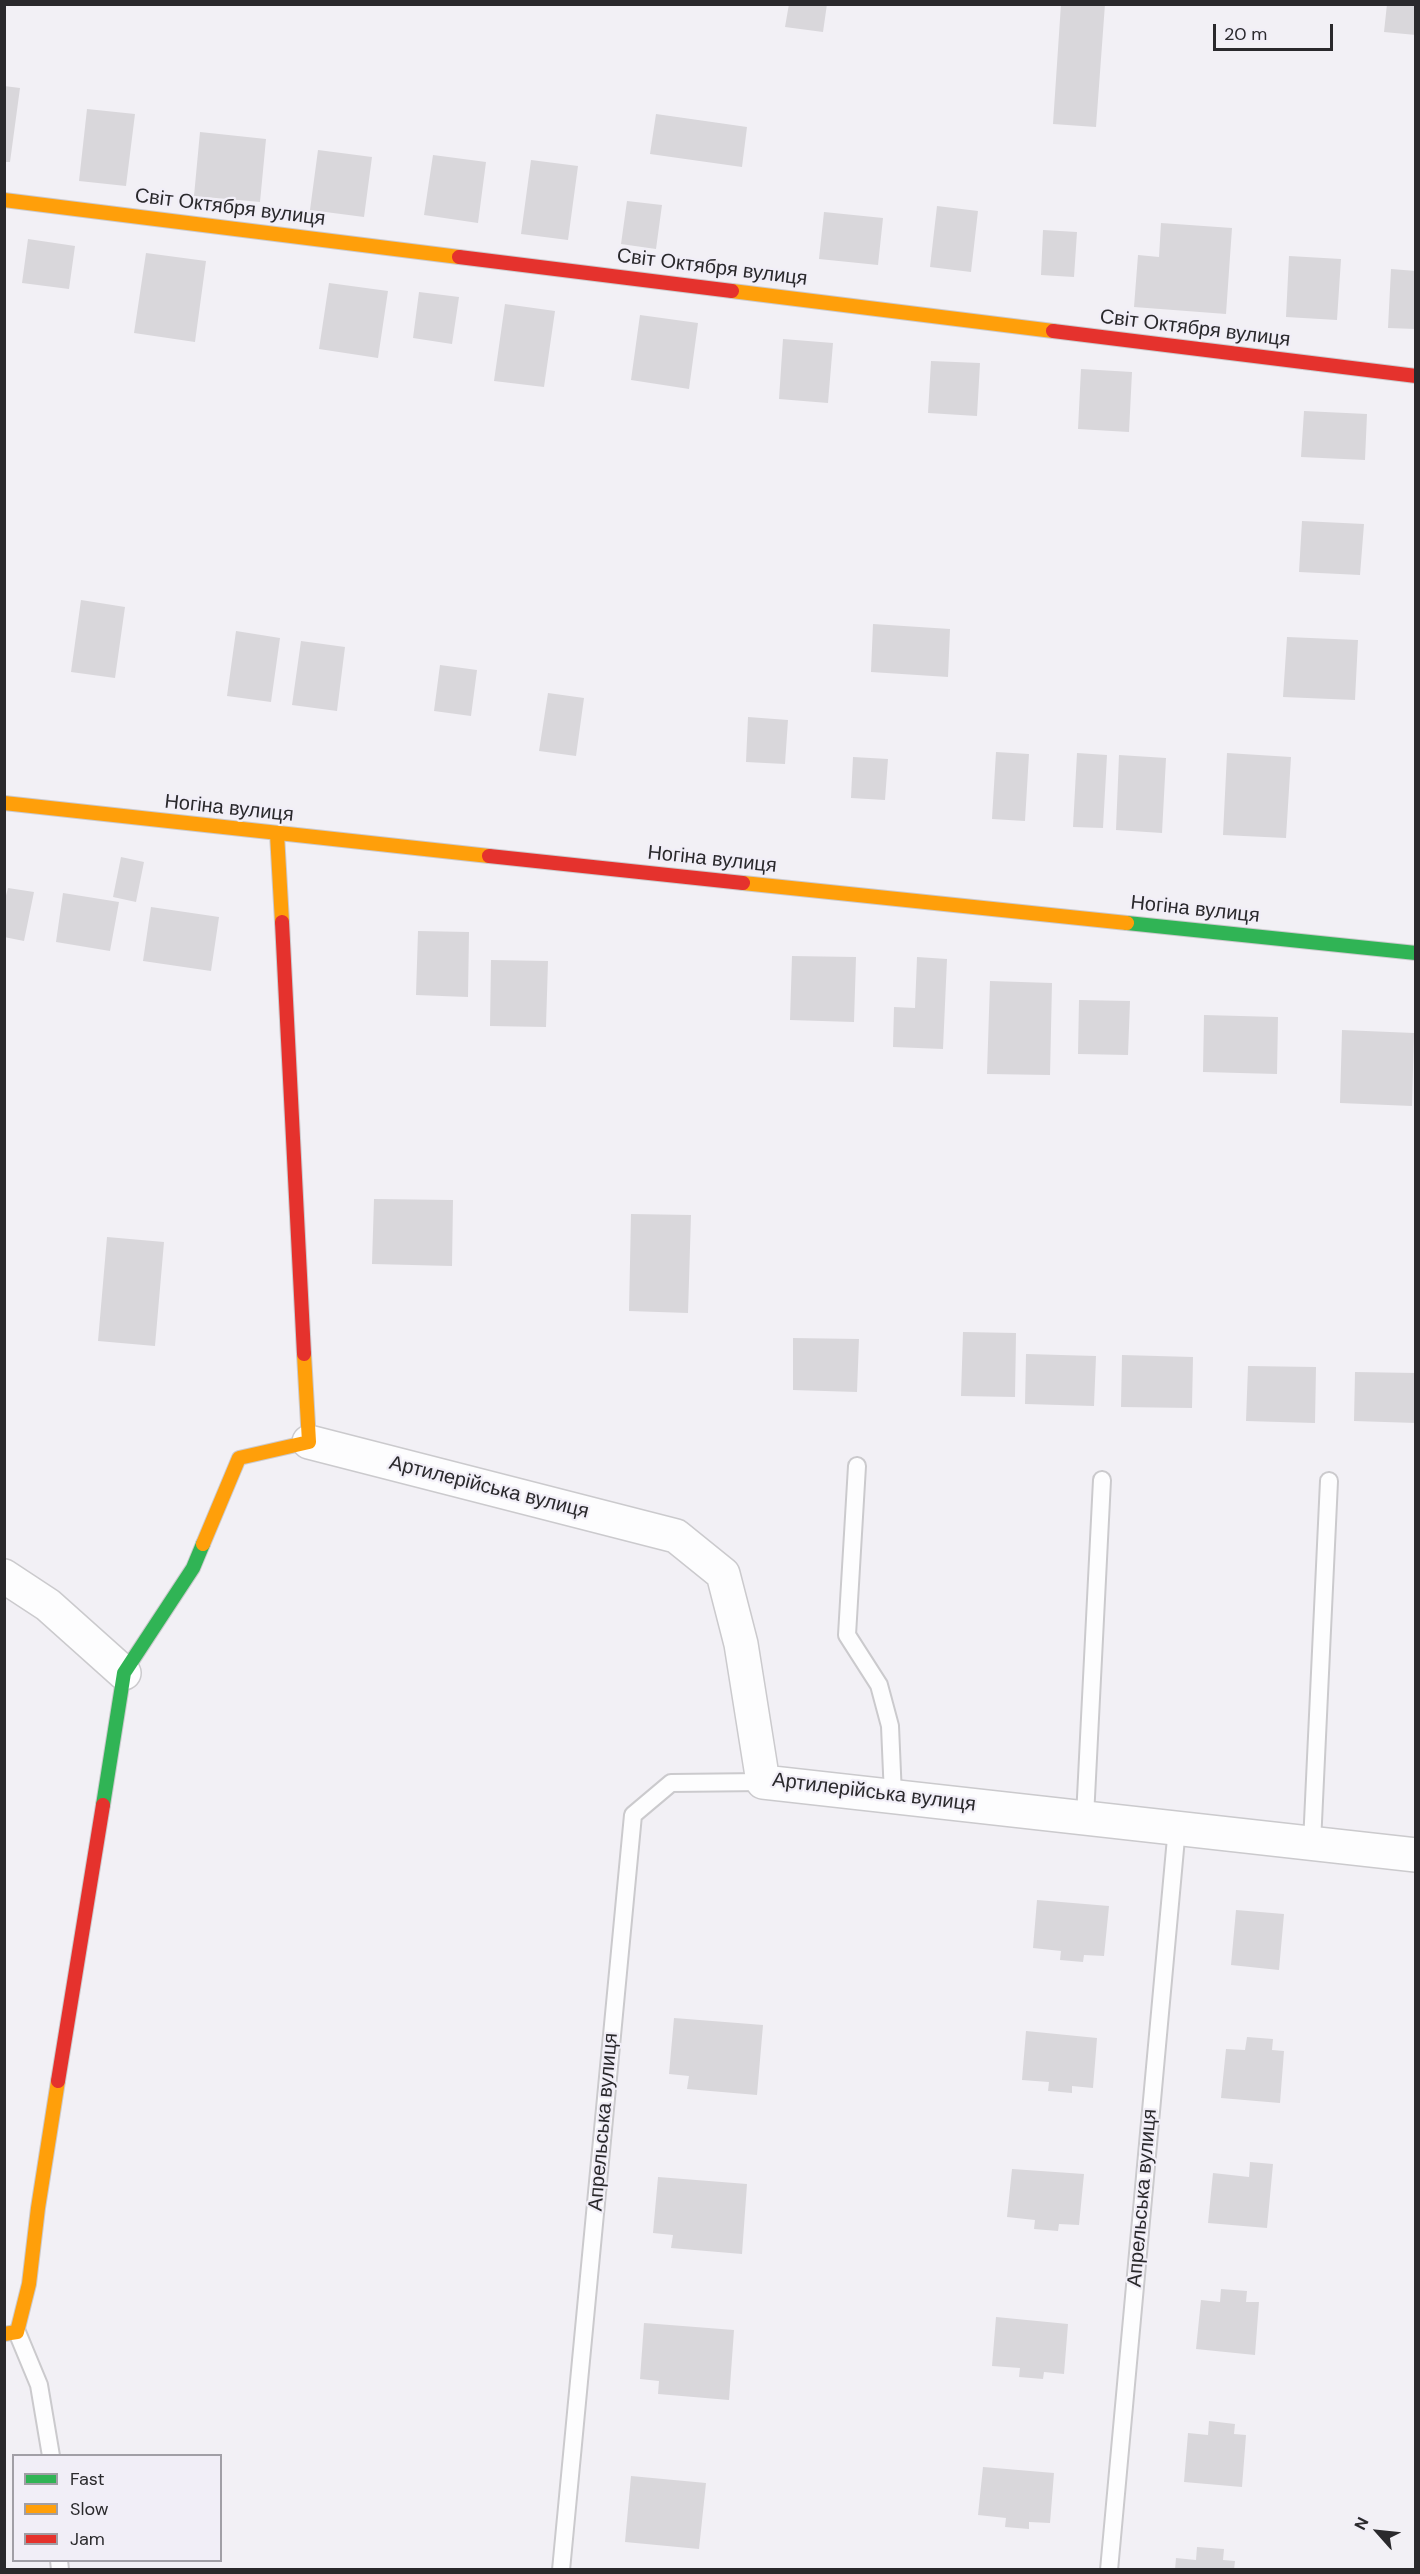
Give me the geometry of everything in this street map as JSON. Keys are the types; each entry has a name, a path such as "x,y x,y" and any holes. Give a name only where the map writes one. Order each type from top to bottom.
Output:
{"street":[{"name":"Світ Октября вулиця","path":"4,200 1416,376"},
{"name":"Ногіна вулиця","path":"4,803 278,834 1416,953"},
{"path":"11,2333 29,2284 38,2208 124,1672 193,1568 239,1458 309,1442 278,834"},
{"name":"Артилерійська вулиця","path":"309,1442 676,1536 723,1574 741,1644 763,1782 1416,1855"},
{"path":"4,1576 48,1605 124,1672"}],"lane":[{"path":"857,1467 847,1635 879,1685 890,1726 893,1796"},
{"path":"1085,1817 1102,1480"},
{"path":"1312,1843 1329,1481"},
{"name":"Апрельська вулиця","path":"561,2570 633,1815 671,1783 763,1782"},
{"name":"Апрельська вулиця","path":"1108,2570 1177,1827"},
{"path":"11,2333 39,2385 51,2454"}],"building":[{"path":"789,4 827,4 823,32 785,27"},
{"path":"1061,4 1105,4 1096,127 1053,124"},
{"path":"1387,4 1416,4 1416,35 1384,32"},
{"path":"4,86 20,88 10,162 4,162"},
{"path":"87,109 135,114 126,186 79,181"},
{"path":"656,114 747,127 742,167 650,154"},
{"path":"200,132 266,139 260,202 194,196"},
{"path":"318,150 372,157 364,217 310,210"},
{"path":"433,155 486,162 478,223 424,215"},
{"path":"531,160 578,166 568,240 521,234"},
{"path":"627,201 662,205 656,249 621,244"},
{"path":"937,206 978,211 971,272 930,267"},
{"path":"824,212 883,218 878,265 819,259"},
{"path":"1161,223 1232,228 1226,314 1134,307 1138,255 1159,257"},
{"path":"1043,230 1077,232 1074,277 1041,275"},
{"path":"28,239 75,246 69,289 22,283"},
{"path":"146,253 206,261 195,342 134,333"},
{"path":"1289,256 1341,259 1337,320 1286,317"},
{"path":"1391,269 1416,271 1416,329 1388,328"},
{"path":"329,283 388,291 378,358 319,349"},
{"path":"419,292 459,297 452,344 413,338"},
{"path":"505,304 555,311 544,387 494,381"},
{"path":"640,315 698,323 689,389 631,380"},
{"path":"783,339 833,343 828,403 779,399"},
{"path":"931,361 980,363 977,416 928,413"},
{"path":"1081,369 1132,372 1129,432 1078,429"},
{"path":"1304,411 1367,414 1365,460 1301,457"},
{"path":"1302,521 1364,524 1360,575 1299,572"},
{"path":"81,600 125,607 115,678 71,672"},
{"path":"873,624 950,629 948,677 871,672"},
{"path":"236,631 280,638 271,702 227,696"},
{"path":"1287,637 1358,640 1355,700 1283,697"},
{"path":"301,641 345,647 337,711 292,705"},
{"path":"440,665 477,670 471,716 434,711"},
{"path":"548,693 584,698 576,756 539,751"},
{"path":"748,717 788,720 785,764 746,762"},
{"path":"996,752 1029,754 1025,821 992,819"},
{"path":"1077,753 1107,755 1103,828 1073,827"},
{"path":"1227,753 1291,757 1286,838 1223,835"},
{"path":"1119,755 1166,758 1162,833 1116,830"},
{"path":"853,757 888,759 885,800 851,798"},
{"path":"121,857 144,862 136,902 113,897"},
{"path":"8,888 34,892 24,941 4,937 4,903"},
{"path":"63,893 119,902 110,951 56,942"},
{"path":"151,907 219,917 211,971 143,961"},
{"path":"418,931 469,932 468,997 416,995"},
{"path":"792,956 856,957 854,1022 790,1020"},
{"path":"917,957 947,959 943,1049 893,1047 894,1007 915,1008"},
{"path":"491,960 548,961 546,1027 490,1026"},
{"path":"990,981 1052,983 1050,1075 987,1074"},
{"path":"1079,1000 1130,1001 1128,1055 1078,1054"},
{"path":"1204,1015 1278,1017 1277,1074 1203,1072"},
{"path":"1342,1030 1414,1033 1412,1106 1340,1103"},
{"path":"374,1199 453,1200 452,1266 372,1264"},
{"path":"631,1214 691,1215 688,1313 629,1311"},
{"path":"107,1237 164,1242 155,1346 98,1341"},
{"path":"963,1332 1016,1333 1015,1397 961,1396"},
{"path":"793,1338 859,1339 857,1392 793,1390"},
{"path":"1026,1354 1096,1356 1094,1406 1025,1404"},
{"path":"1122,1355 1193,1357 1192,1408 1121,1407"},
{"path":"1248,1366 1316,1367 1315,1423 1246,1421"},
{"path":"1355,1372 1416,1373 1416,1423 1354,1421"},
{"path":"1037,1900 1109,1906 1104,1956 1084,1955 1083,1962 1060,1960 1061,1951 1033,1948"},
{"path":"1236,1910 1284,1914 1279,1970 1231,1965"},
{"path":"674,2018 763,2025 757,2095 687,2089 689,2076 669,2074"},
{"path":"1026,2031 1097,2038 1093,2088 1072,2086 1072,2093 1048,2091 1049,2082 1022,2080"},
{"path":"1247,2037 1273,2039 1272,2050 1284,2051 1280,2103 1221,2098 1226,2049 1245,2050"},
{"path":"1250,2162 1273,2164 1267,2228 1208,2223 1213,2173 1249,2177"},
{"path":"1012,2169 1084,2174 1079,2225 1059,2224 1058,2231 1034,2229 1035,2220 1007,2217"},
{"path":"658,2177 747,2184 742,2254 671,2248 673,2235 653,2233"},
{"path":"1221,2289 1247,2291 1246,2302 1259,2302 1255,2355 1196,2349 1201,2300 1220,2302"},
{"path":"996,2317 1068,2324 1064,2374 1044,2372 1043,2379 1019,2377 1020,2368 992,2366"},
{"path":"644,2323 734,2330 729,2400 658,2394 659,2381 640,2379"},
{"path":"1209,2421 1235,2424 1234,2434 1246,2435 1242,2487 1184,2482 1188,2433 1208,2435"},
{"path":"983,2467 1054,2473 1050,2523 1029,2522 1029,2529 1005,2527 1006,2518 978,2515"},
{"path":"631,2476 706,2483 699,2549 625,2542"},
{"path":"1197,2547 1224,2549 1223,2560 1235,2561 1234,2570 1175,2570 1176,2558 1196,2560"}],"traffic: fast":[{"path":"1127,923 1416,953"},
{"path":"103,1805 124,1673 193,1568 203,1544"}],"traffic: slow":[{"path":"4,200 459,257"},
{"path":"732,291 1053,331"},
{"path":"4,803 489,856"},
{"path":"277,834 282,922"},
{"path":"743,883 1127,923"},
{"path":"203,1544 239,1458 309,1442 304,1354"},
{"path":"4,2334 17,2332 29,2284 38,2208 58,2081"}],"traffic: jam":[{"path":"459,257 732,291"},
{"path":"1053,331 1416,376"},
{"path":"489,856 743,883"},
{"path":"282,922 304,1354"},
{"path":"58,2081 103,1805"}]}
